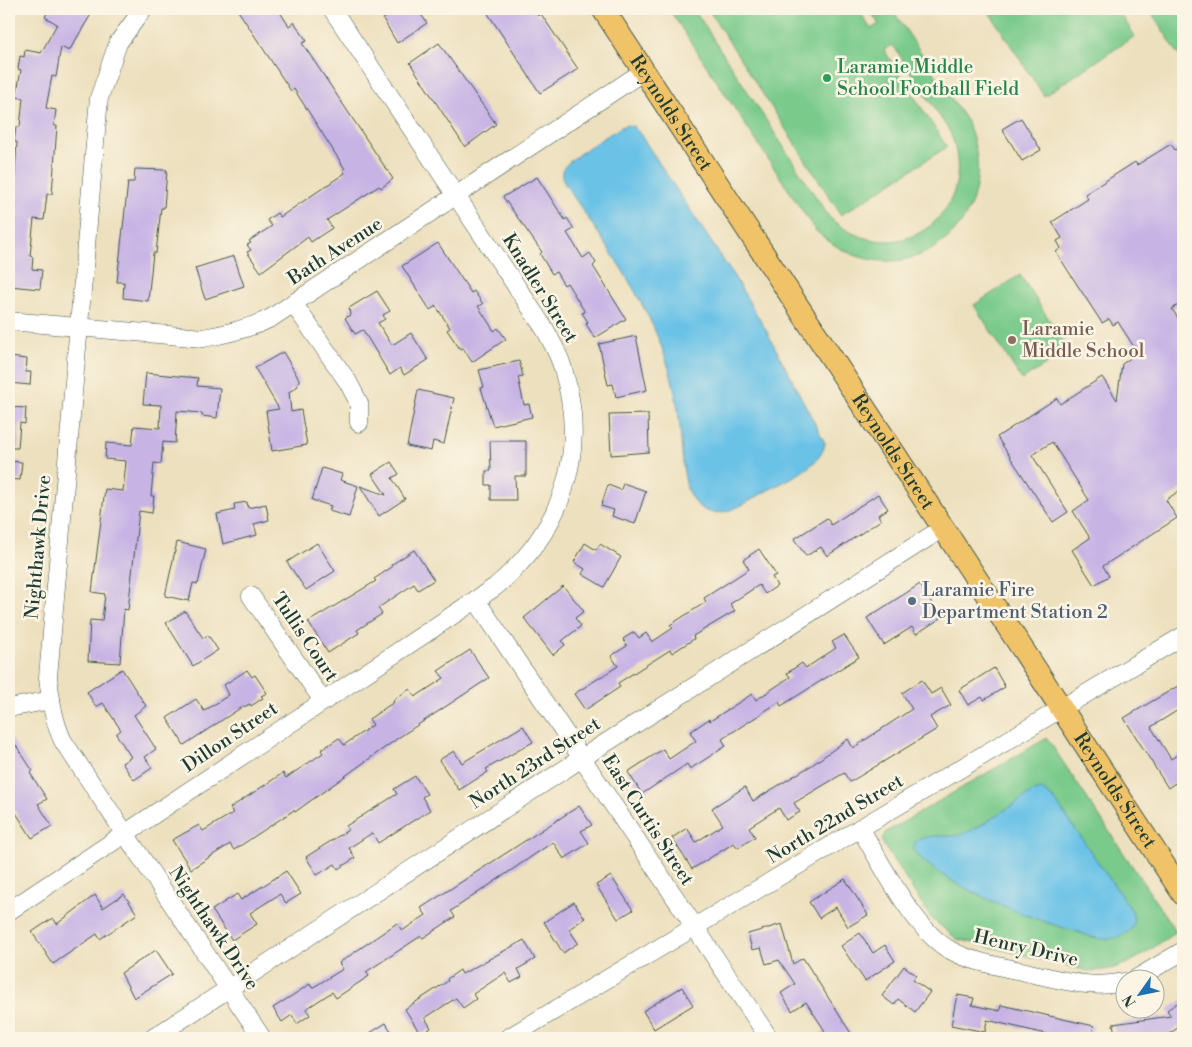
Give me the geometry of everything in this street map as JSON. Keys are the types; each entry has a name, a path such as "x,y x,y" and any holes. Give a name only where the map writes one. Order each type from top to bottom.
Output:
{"main road":[{"name":"Reynolds Street","path":"603,9 1183,894"}],"street":[{"name":"Nighthawk Drive","path":"143,9 118,43 99,98 48,678 50,700 53,721 63,741 262,1038"},
{"name":"Knadler Street","path":"332,9 546,331 563,368 572,406 573,448 566,484 554,515 534,549 515,570 476,600"},
{"name":"Bath Avenue","path":"9,321 203,338 232,334 255,326 293,303 644,72"},
{"path":"293,303 348,382 359,403 359,424"},
{"name":"North 23rd Street","path":"153,1038 582,758 943,528"},
{"name":"Tullis Court","path":"251,596 323,701"},
{"name":"Dillon Street","path":"9,910 476,600"},
{"name":"East Curtis Street","path":"476,600 769,1038"},
{"name":"North 22nd Street","path":"508,1038 1183,636"},
{"path":"9,708 50,700"},
{"name":"Henry Drive","path":"860,828 916,918 933,938 950,950 978,960 1058,979 1095,985 1114,983"},
{"path":"1151,970 1183,951"}],"green space":[{"name":"Laramie Middle School Football Field","path":"669,9 694,9 829,217 855,234 881,241 905,238 927,228 944,211 955,189 957,162 950,132 893,45 884,50 947,147 841,215 708,9 858,9 871,29 879,24 869,9 892,9 967,122 977,160 974,194 961,223 939,245 912,258 880,261 847,252 815,230"},
{"path":"987,9 1117,9 1135,36 1044,96"},
{"path":"1149,9 1183,9 1183,61"},
{"path":"1020,275 1069,350 1022,380 974,305"},
{"path":"1047,738 1176,932 1135,959 1113,968 1088,971 957,939 932,919 884,846 882,839 886,832"}],"water":[{"path":"628,125 634,127 640,134 733,275 766,330 825,443 823,451 818,458 804,470 748,502 729,510 711,512 700,508 689,494 683,466 676,398 659,340 632,286 565,184 562,176 563,169 573,159 621,127"},
{"path":"1042,790 1055,800 1132,911 1134,924 1126,933 1112,938 1096,938 1014,910 989,900 943,875 925,862 913,849 915,843 926,837 957,836 972,830 1033,792"}],"building":[{"path":"49,9 87,9 90,16 69,51 61,47 56,77 52,76 46,108 56,110 54,126 57,126 52,194 47,194 44,220 34,219 30,256 33,257 32,269 42,270 40,289 9,286 9,200 13,200 17,142 14,142 16,127 20,127 23,98 16,97 21,70 18,69 20,56 24,57 25,50 41,53 57,24 45,17"},
{"path":"237,9 278,9 289,26 294,22 307,41 302,43 393,179 327,220 332,228 311,242 308,237 261,272 247,252 251,250 247,245 251,243 249,241 272,226 267,220 277,213 280,217 345,173 343,170 345,169 294,89 291,91"},
{"path":"398,9 417,9 427,23 397,43 383,19"},
{"path":"485,9 533,9 538,16 541,14 578,69 540,93"},
{"path":"439,43 496,124 465,147 410,63"},
{"path":"1021,118 1041,150 1022,161 1002,129"},
{"name":"Laramie Middle School","path":"1171,144 1175,150 1183,144 1183,302 1172,309 1183,326 1183,488 1166,500 1177,518 1103,566 1109,576 1094,585 1072,550 1090,538 1073,511 1089,500 1052,442 1032,455 1068,512 1053,522 997,437 1057,398 1060,404 1102,377 1117,400 1122,364 1138,353 1118,322 1113,325 1109,319 1102,323 1056,252 1061,248 1057,241 1062,238 1052,222 1088,199 1085,194 1135,162 1137,165"},
{"path":"135,169 167,170 164,208 161,208 156,253 153,253 148,301 123,298 124,282 117,282 128,182 134,182"},
{"path":"537,177 565,220 567,218 574,229 567,233 583,258 590,253 596,263 593,266 626,319 595,338 586,324 588,322 582,313 585,312 567,283 564,285 556,272 552,274 540,254 542,252 503,197"},
{"path":"438,243 471,293 474,291 483,304 478,306 494,331 498,328 506,339 472,362 463,348 460,349 447,330 450,328 436,306 430,310 402,266"},
{"path":"234,256 244,286 205,299 195,268"},
{"path":"377,291 390,311 383,315 385,319 378,323 392,345 411,333 428,360 404,375 400,368 390,375 363,330 355,334 345,318 350,315 349,308"},
{"path":"636,336 647,390 616,397 613,384 608,385 599,344"},
{"path":"283,352 300,381 297,383 298,386 289,392 291,412 301,410 307,445 272,451 266,411 279,409 255,368"},
{"path":"9,357 27,359 26,372 31,372 30,385 9,383"},
{"path":"519,361 523,376 518,377 524,405 529,404 532,417 493,426 481,388 484,387 479,370"},
{"path":"146,373 198,378 197,386 220,388 217,418 202,416 202,413 177,411 175,443 163,442 161,464 154,463 151,496 154,496 152,513 139,511 128,610 124,609 120,663 88,661 90,620 102,621 105,594 92,592 105,489 123,491 126,461 105,459 106,443 132,445 134,426 160,428 161,405 143,404"},
{"path":"418,390 454,398 444,444 433,441 431,451 407,446"},
{"path":"9,407 26,408 25,424 20,423 18,448 9,448"},
{"path":"648,414 649,452 611,455 609,415"},
{"path":"490,441 526,441 526,476 515,476 516,500 491,500 491,485 486,485 486,471 491,471"},
{"path":"9,461 22,462 20,480 9,479"},
{"path":"391,462 399,474 392,478 405,499 379,516 360,486 386,495 372,474"},
{"path":"322,468 342,474 340,480 358,486 349,517 329,511 331,506 312,500"},
{"path":"623,483 646,491 635,524 612,516 614,510 601,506 608,485 621,490"},
{"path":"878,494 888,509 878,515 881,520 827,556 821,547 806,556 794,539 827,518 831,525"},
{"path":"247,502 248,508 266,504 269,520 254,524 257,535 223,544 217,514 235,510 234,504"},
{"path":"177,542 206,549 198,584 193,583 189,601 165,596"},
{"path":"317,543 335,571 306,590 287,562"},
{"path":"585,543 596,550 600,544 621,557 604,587 582,574 585,569 574,562"},
{"path":"759,549 776,575 772,577 777,586 765,594 759,585 730,604 735,611 693,636 694,639 672,653 670,650 618,683 620,687 585,710 574,694 618,666 611,656 627,646 623,639 634,632 639,638 646,633 652,642 673,628 670,625 706,602 704,598 749,569 743,560"},
{"path":"414,550 434,580 418,590 414,584 378,608 382,614 357,630 359,633 328,653 308,622 376,581 374,579 392,567 391,565"},
{"name":"Laramie Fire Department Station 2","path":"920,584 941,618 916,634 912,627 884,645 867,618"},
{"path":"563,586 584,611 575,618 581,626 562,641 565,645 553,655 524,618"},
{"path":"185,611 203,638 208,635 218,650 193,666 166,623"},
{"path":"844,635 859,657 781,706 779,702 722,739 726,746 690,769 687,764 642,794 628,772 663,749 669,759 696,741 690,732 752,694 756,700 790,677 787,673 802,663 806,668 836,648 832,642"},
{"path":"470,650 489,678 401,736 295,812 294,810 234,850 230,844 191,869 172,840 199,825 203,831 233,813 230,808 283,773 286,778 323,753 321,750 339,738 344,745 373,725 369,719 394,702 393,700 410,689 415,697 444,678 438,671"},
{"path":"994,668 1005,687 984,700 982,697 968,705 959,690"},
{"path":"122,669 146,706 134,715 156,749 145,757 152,768 134,780 122,763 131,757 116,734 121,730 103,703 96,707 87,692"},
{"path":"247,670 252,677 255,675 267,693 261,696 263,698 251,706 250,704 239,709 184,745 167,718 196,699 204,711 229,695 224,685"},
{"path":"922,680 931,694 941,688 951,705 930,717 937,729 850,782 844,773 794,803 800,812 786,820 779,808 749,827 755,837 738,848 734,843 692,869 672,838 687,828 696,842 723,825 712,808 745,787 753,801 812,765 848,739 853,748 912,709 902,693"},
{"path":"1183,683 1183,707 1151,727 1171,759 1183,751 1183,795 1175,783 1168,788 1124,718"},
{"path":"523,726 533,742 486,769 488,772 459,790 439,760 454,751 462,763"},
{"path":"9,735 33,771 30,773 47,799 38,804 52,826 32,838 9,802"},
{"path":"415,776 427,794 422,797 430,810 378,843 372,833 349,848 355,858 338,869 335,864 317,875 306,857 348,830 346,826 397,794 394,789"},
{"path":"579,806 592,825 581,831 589,843 564,859 553,842 451,911 455,917 423,938 421,936 366,972 369,976 336,998 332,992 306,1009 310,1015 297,1024 292,1015 282,1022 273,1008 310,984 312,988 343,969 339,963 397,923 402,931 426,915 421,908"},
{"path":"286,871 301,894 286,903 280,894 250,913 257,924 232,940 212,910 237,894 241,900"},
{"path":"611,876 633,910 618,919 596,885"},
{"path":"845,879 868,915 848,927 836,907 819,918 809,902"},
{"path":"124,894 137,914 100,939 97,934 53,964 32,932 53,918 57,924 95,895 103,908"},
{"path":"574,902 585,918 569,929 578,943 563,953 544,922"},
{"path":"782,924 793,964 803,958 854,1038 813,1038 825,1031 806,1002 792,1011 781,993 795,984 779,960 766,964 761,948 752,950 748,934"},
{"path":"860,933 873,953 885,945 895,961 865,981 841,946"},
{"path":"524,940 535,959 518,969 522,977 511,983 505,973 473,994 476,999 463,1008 456,998 425,1018 431,1028 421,1035 405,1009 448,981 447,979 460,970 462,974"},
{"path":"156,950 172,974 134,998 121,973"},
{"path":"904,966 916,975 913,980 930,992 915,1012 898,999 894,1005 882,996"},
{"path":"682,987 693,1005 654,1029 643,1011"},
{"path":"957,995 974,998 972,1005 1000,1011 1001,1005 1094,1026 1091,1038 1063,1038 987,1020 985,1032 951,1025"},
{"path":"1183,999 1183,1034 1179,1027 1163,1038 1116,1038 1113,1024 1142,1020 1164,1020 1164,1017 1171,1016 1167,1010"},
{"path":"386,1023 395,1038 362,1038"}],"place":[{"name":"Laramie Middle School Football Field","path":"827,78"},
{"name":"Laramie Middle School","path":"1012,340"},
{"name":"Laramie Fire Department Station 2","path":"912,601"}]}
